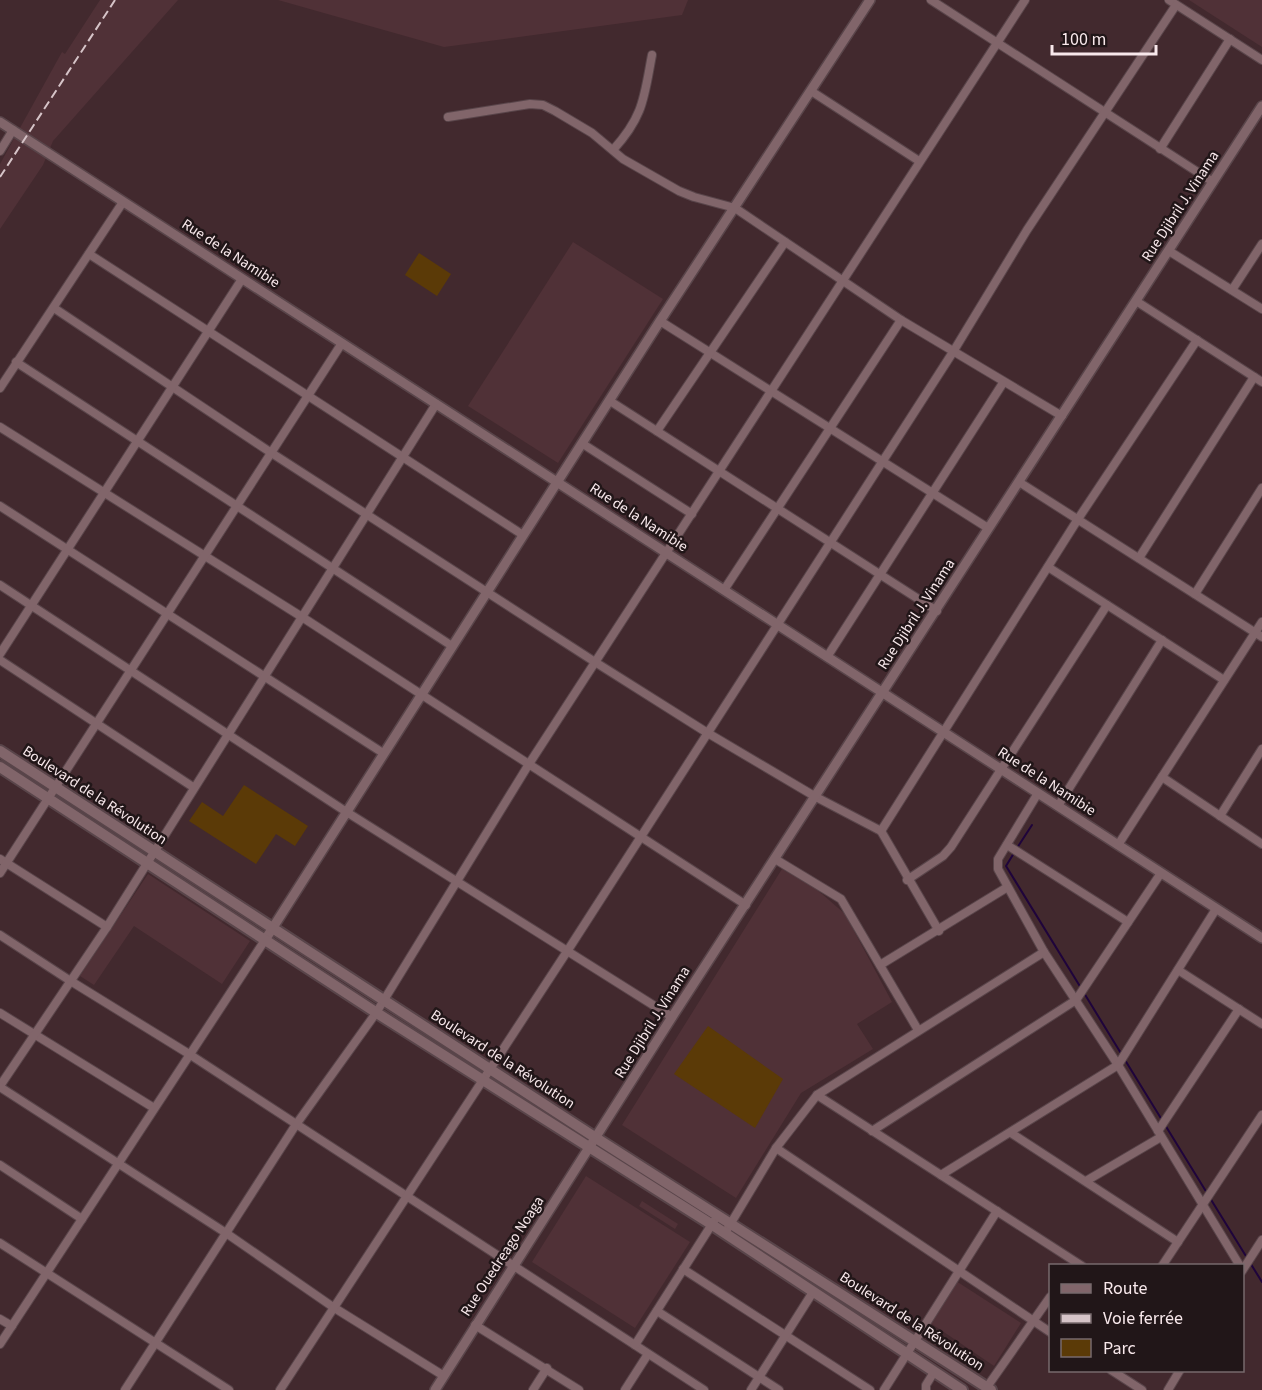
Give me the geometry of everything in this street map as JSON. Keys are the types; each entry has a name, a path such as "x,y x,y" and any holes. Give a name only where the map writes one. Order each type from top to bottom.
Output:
{"main road":[{"name":"Boulevard de la Révolution","path":"0,751 489,1067 593,1143 724,1233 962,1390"},
{"name":"Boulevard de la Révolution","path":"0,767 376,1013 482,1079 731,1222 989,1389"}],"street":[{"path":"0,1344 265,940 660,321 870,0"},
{"path":"931,0 1213,182"},
{"path":"124,1390 296,1126 376,1013 595,662 1026,0"},
{"path":"280,1390 489,1067 568,950 881,460 953,352 1027,230 1105,114 1173,2 1262,60"},
{"path":"1160,149 1230,39"},
{"path":"613,150 635,124 642,108 652,55"},
{"path":"811,91 920,161"},
{"path":"448,117 530,104 543,105 592,133 623,159 679,191 735,208 901,320 1003,383 1062,416"},
{"name":"Rue Djibril J. Vinama","path":"593,1143 672,1017 1262,106"},
{"name":"Rue de la Namibie","path":"0,122 1262,938"},
{"path":"0,151 13,130"},
{"path":"0,388 123,202"},
{"path":"657,430 784,242"},
{"path":"1232,290 1262,244"},
{"path":"1169,251 1262,309"},
{"path":"89,254 523,535"},
{"path":"0,654 242,279"},
{"path":"1136,301 1262,382"},
{"path":"54,308 270,452 595,662 706,732 816,797 881,831 907,880 939,931"},
{"path":"724,590 901,320"},
{"path":"660,321 988,528"},
{"path":"881,831 1078,519 1197,340"},
{"path":"0,873 3,861 49,798 342,343"},
{"path":"16,362 452,646"},
{"path":"1139,558 1254,377"},
{"path":"827,657 878,573 1003,383"},
{"path":"610,401 937,611"},
{"path":"436,404 147,863 0,1087 118,1166 226,1233 333,1306 444,1376"},
{"path":"0,427 302,617 746,905"},
{"path":"583,444 692,514"},
{"path":"1019,482 1259,634"},
{"path":"1195,594 1262,488"},
{"path":"0,506 383,753"},
{"path":"1048,567 1224,680"},
{"path":"0,585 345,812 457,880 672,1017"},
{"path":"907,880 943,856 951,847 1107,605"},
{"path":"1118,845 1224,680 1259,634 1262,622"},
{"path":"1058,806 1162,640"},
{"path":"0,660 194,787"},
{"path":"1220,816 1262,749"},
{"path":"1162,777 1262,844"},
{"path":"1038,793 998,864 1006,888 1044,952 1118,1065 1239,1264"},
{"path":"1007,845 1128,922"},
{"path":"775,860 841,899 918,1030"},
{"path":"3,861 106,927"},
{"path":"873,1131 1076,1000 1161,873"},
{"path":"880,965 1006,888"},
{"path":"941,1175 1118,1065 1216,909"},
{"path":"0,935 189,1054 296,1126 704,1390"},
{"path":"724,1233 776,1149 817,1095 1044,952"},
{"path":"1178,970 1262,1024"},
{"path":"1086,1181 1159,1134 1239,1009"},
{"path":"0,1013 154,1108"},
{"path":"817,1095 1077,1264"},
{"path":"1163,1264 1262,1115"},
{"path":"1011,1133 1178,1242"},
{"name":"Rue Ouedreago Noaga","path":"435,1390 512,1266 593,1143"},
{"path":"776,1149 1049,1331"},
{"path":"0,1165 82,1220"},
{"path":"884,1390 997,1210"},
{"path":"634,1345 718,1215"},
{"path":"1244,1268 1261,1242"},
{"path":"0,1243 230,1390"},
{"path":"684,1269 870,1390"},
{"path":"751,1390 813,1292"},
{"path":"989,1389 1049,1298"},
{"path":"657,1311 779,1390"},
{"path":"0,1319 12,1326"},
{"path":"475,1325 579,1390"},
{"path":"625,1390 648,1354"},
{"path":"533,1390 547,1368"},
{"path":"926,1390 926,1385 934,1372"},
{"path":"1113,1372 1142,1390"},
{"path":"1168,1390 1179,1372"}],"shaded area":[{"path":"100,0 178,0 53,141 43,165 0,229 0,164 62,52 65,54"},
{"path":"278,0 688,0 682,15 444,47"},
{"path":"1189,0 1262,0 1262,47"},
{"path":"573,242 663,299 558,463 468,406"},
{"path":"782,869 814,887 845,914 892,1002 857,1024 873,1049 801,1093 736,1198 622,1125"},
{"path":"148,874 250,941 222,984 134,926 94,985 80,976"},
{"path":"586,1176 690,1242 635,1328 532,1262"},
{"path":"642,1201 678,1224 675,1229 639,1206"},
{"path":"956,1281 1021,1323 994,1366 929,1322"}],"green space":[{"path":"419,253 451,274 437,296 405,275"},
{"path":"244,785 308,826 295,846 276,834 256,864 189,821 202,802 223,816"},
{"path":"708,1026 783,1079 755,1128 674,1074"}],"waterway":[{"path":"1017,848 1032,825"},
{"path":"1014,853 1006,866 1081,988"},
{"path":"1084,993 1122,1055"},
{"path":"1125,1060 1207,1193"},
{"path":"1210,1198 1262,1282"}],"railway":[{"path":"0,177 115,0"}]}
